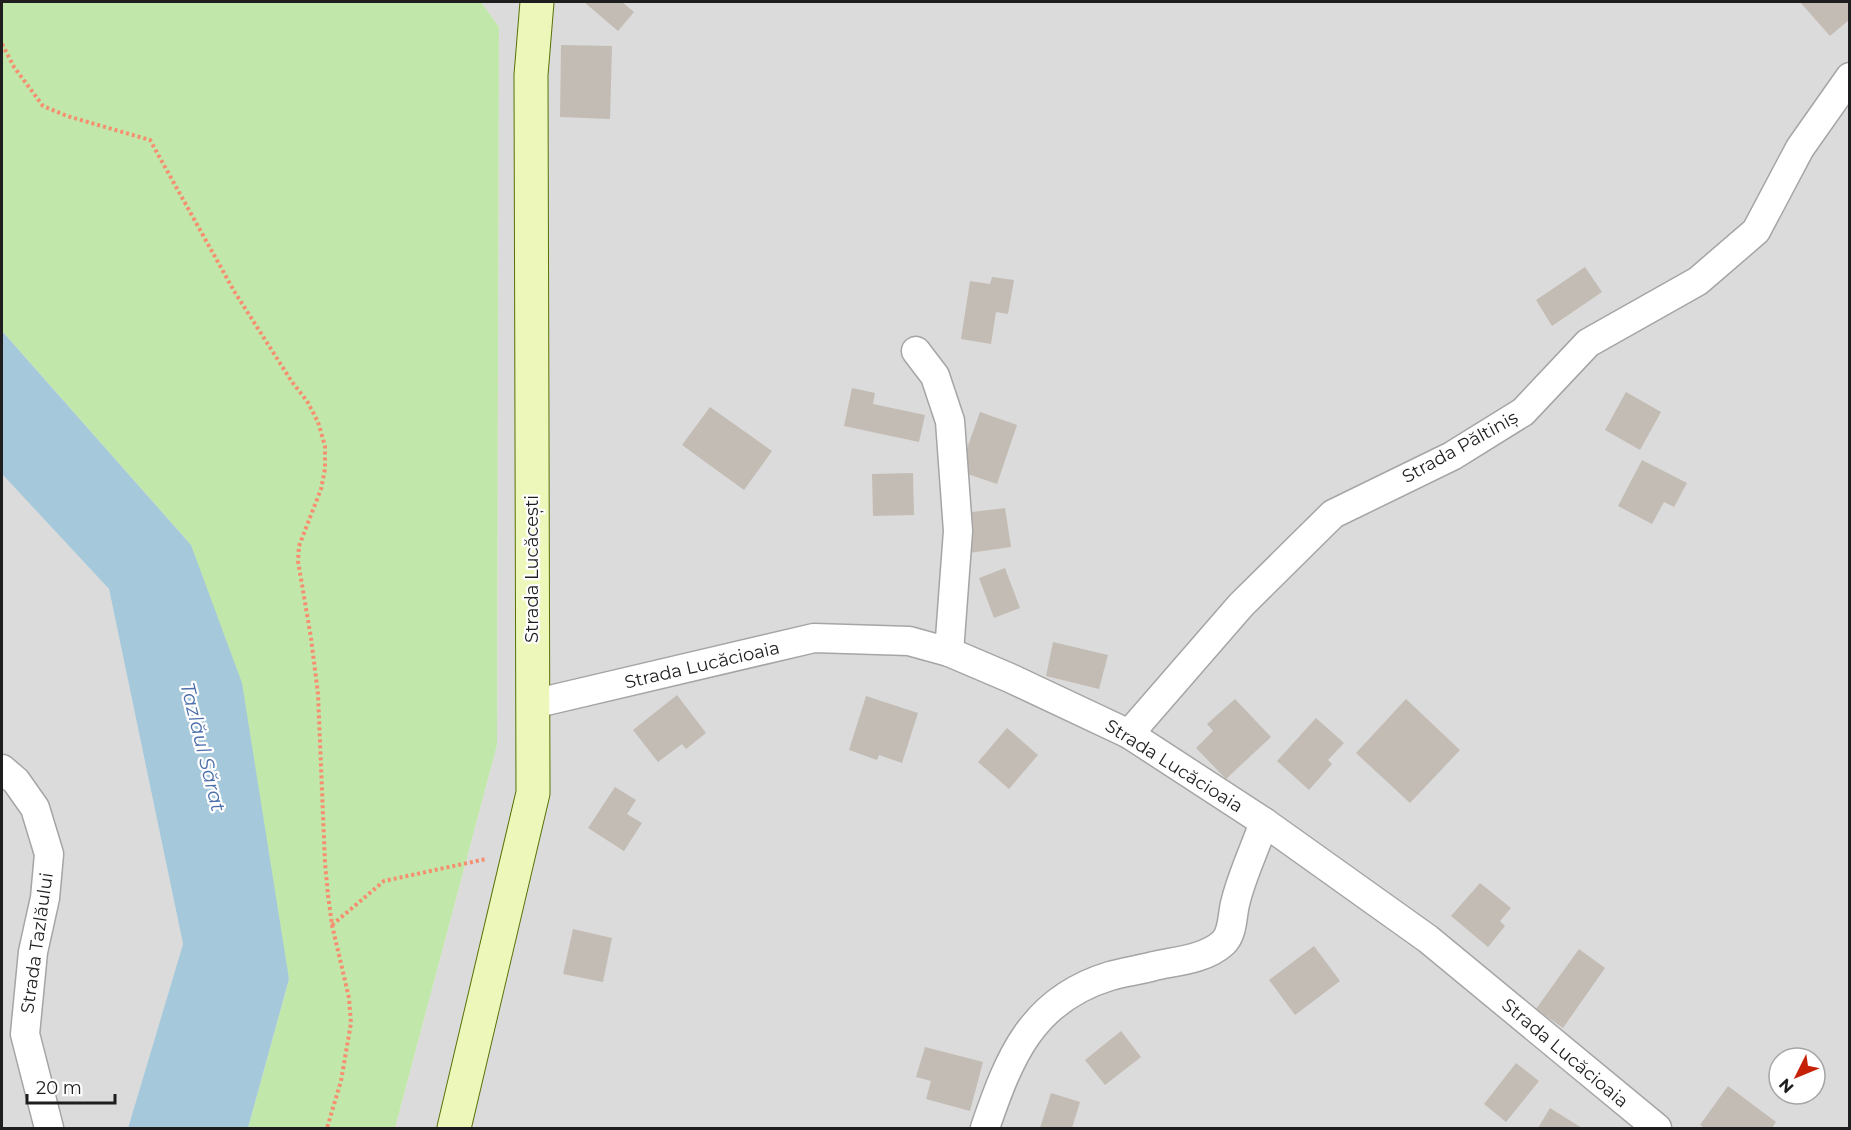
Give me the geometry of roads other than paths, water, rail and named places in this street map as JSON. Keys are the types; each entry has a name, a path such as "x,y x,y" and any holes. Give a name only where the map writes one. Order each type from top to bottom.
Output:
{"main road":[{"name":"Strada Lucăcești","path":"454,1128 533,793 531,75 537,2"}],"street":[{"name":"Strada Păltiniș","path":"1129,734 1241,605 1332,514 1452,456 1523,412 1588,344 1698,281 1756,231 1800,148 1850,77"},
{"path":"916,351 935,376 950,421 958,531 949,652"},
{"name":"Strada Lucăcioaia","path":"533,704 814,638 909,641 949,652 1011,678 1129,734 1264,822 1428,939 1657,1128"},
{"name":"Strada Tazlăului","path":"2,769 16,781 35,808 49,854 45,898 33,952 25,1034 49,1128"},
{"path":"985,1128 1007,1068 1025,1036 1041,1016 1060,1001 1085,986 1109,977 1192,958 1211,951 1225,942 1232,926 1235,902 1264,822"}],"water":[{"name":"Tazlăul Sărat","path":"2,331 191,545 242,683 289,979 248,1128 128,1128 183,944 109,589 2,474"}]}
